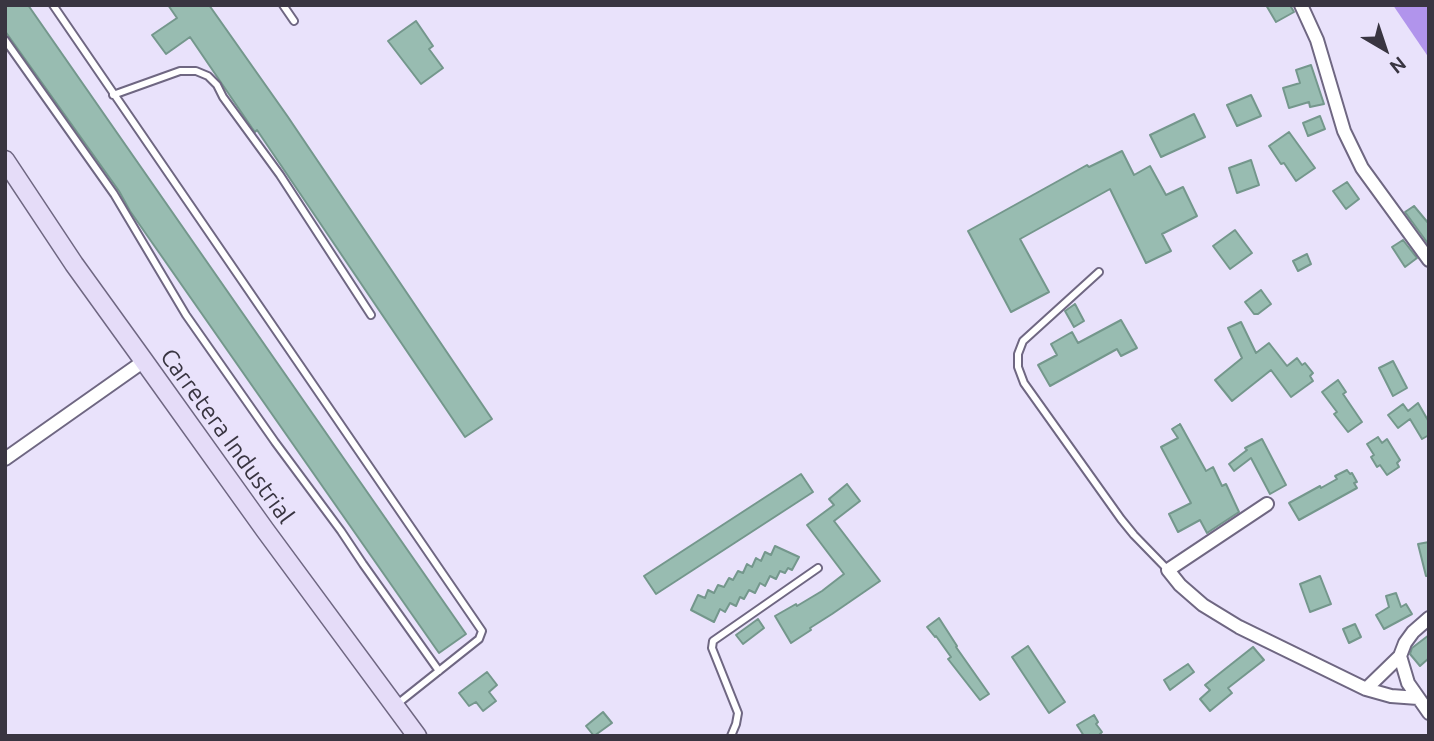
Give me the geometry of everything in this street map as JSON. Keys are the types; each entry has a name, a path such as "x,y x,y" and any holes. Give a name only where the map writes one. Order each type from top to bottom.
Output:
{"main road":[{"name":"Carretera Industrial","path":"5,160 74,264 417,736"}],"street":[{"path":"1301,5 1317,40 1344,131 1362,168 1429,260"},
{"path":"5,459 144,361"},
{"path":"1267,504 1168,570 1180,585 1203,605 1239,628 1366,689 1391,696 1418,698"},
{"path":"1366,689 1400,656 1413,632 1429,618"},
{"path":"1400,656 1408,683 1429,713"}],"lane":[{"path":"53,5 482,631 479,639 395,706"},
{"path":"284,5 294,21"},
{"path":"5,40 114,194 186,315 439,671"},
{"path":"113,94 180,71 196,71 208,76 280,175 372,315"},
{"path":"1098,272 1023,341 1018,354 1018,367 1024,383 1121,519 1168,570"},
{"path":"731,736 738,713 712,648 713,641 818,568"}],"shaded area":[{"path":"1393,5 1429,5 1429,58 1397,11"}],"building":[{"path":"5,5 28,5 466,634 439,653 5,31"},
{"path":"168,5 209,5 492,419 465,437 257,130 255,132 252,128 190,37 166,54 152,35 177,18"},
{"path":"1266,5 1290,5 1294,12 1276,22"},
{"path":"416,21 433,46 429,49 443,68 421,84 388,41"},
{"path":"1311,65 1324,104 1310,107 1309,102 1289,108 1283,88 1300,83 1296,70"},
{"path":"1251,95 1261,116 1237,126 1227,105"},
{"path":"1194,114 1205,137 1161,157 1150,135"},
{"path":"1320,116 1325,129 1308,136 1303,123"},
{"path":"1289,132 1315,168 1296,181 1269,146"},
{"path":"1122,151 1134,175 1150,166 1166,195 1183,187 1197,216 1162,234 1171,251 1146,263 1110,189 1020,239 1049,292 1011,312 968,231 1087,165 1089,167"},
{"path":"1251,160 1259,185 1237,193 1229,168"},
{"path":"1347,182 1359,199 1346,209 1333,191"},
{"path":"1414,206 1429,224 1429,245 1405,212"},
{"path":"1235,230 1252,253 1230,269 1213,246"},
{"path":"1403,240 1417,258 1405,267 1392,247"},
{"path":"1307,254 1311,264 1298,271 1293,261"},
{"path":"1261,290 1271,304 1254,314 1245,302"},
{"path":"1075,304 1084,321 1074,327 1065,311"},
{"path":"1121,320 1137,348 1121,356 1117,349 1050,386 1038,365 1057,355 1051,344 1072,332 1078,343"},
{"path":"1241,322 1256,353 1269,343 1287,366 1297,358 1302,365 1305,363 1313,373 1310,376 1313,381 1291,397 1271,370 1232,401 1215,380 1242,358 1228,328"},
{"path":"1393,361 1407,388 1393,396 1379,368"},
{"path":"1338,380 1346,392 1343,394 1362,422 1348,432 1322,392"},
{"path":"1418,403 1429,422 1429,435 1422,439 1410,419 1398,428 1388,415 1403,404 1408,411"},
{"path":"1180,424 1206,471 1213,467 1222,486 1226,484 1239,512 1207,533 1200,520 1178,532 1169,514 1191,503 1161,447 1178,438 1172,429"},
{"path":"1378,437 1382,443 1387,439 1400,460 1397,463 1399,467 1387,475 1380,465 1377,467 1367,444"},
{"path":"1262,439 1286,485 1270,494 1251,458 1234,471 1229,464 1247,450 1245,448"},
{"path":"1347,470 1357,482 1354,483 1357,488 1299,520 1289,503 1337,479 1335,476"},
{"path":"801,474 813,492 656,594 644,576"},
{"path":"847,484 860,501 834,521 880,581 791,643 775,616 822,591 844,574 807,525 834,505 829,499"},
{"path":"1429,542 1429,576 1426,576 1418,544"},
{"path":"775,546 799,557 792,570 788,568 785,573 780,571 776,579 770,576 765,586 760,583 755,593 749,590 744,599 740,597 736,606 730,603 725,612 720,609 714,622 691,610 698,595 705,598 708,590 714,593 718,585 724,587 729,578 733,580 738,571 743,573 747,564 752,567 756,558 761,561 765,552 771,555"},
{"path":"1320,576 1331,604 1310,612 1300,584"},
{"path":"1396,593 1401,607 1406,604 1412,614 1384,629 1376,615 1389,607 1386,596"},
{"path":"939,618 989,694 980,700 927,627"},
{"path":"758,619 764,628 743,644 736,635"},
{"path":"1355,624 1361,637 1349,643 1343,629"},
{"path":"1429,635 1429,658 1420,666 1410,654 1412,648"},
{"path":"1028,646 1065,702 1049,713 1012,657"},
{"path":"1253,647 1264,660 1228,688 1232,693 1210,711 1200,699 1210,690 1205,685"},
{"path":"1188,664 1194,672 1170,690 1164,680"},
{"path":"487,672 497,685 489,692 496,701 483,711 476,702 469,706 459,693"},
{"path":"603,712 612,723 594,736 586,726"},
{"path":"1094,715 1102,732 1098,736 1084,736 1077,725"}]}
